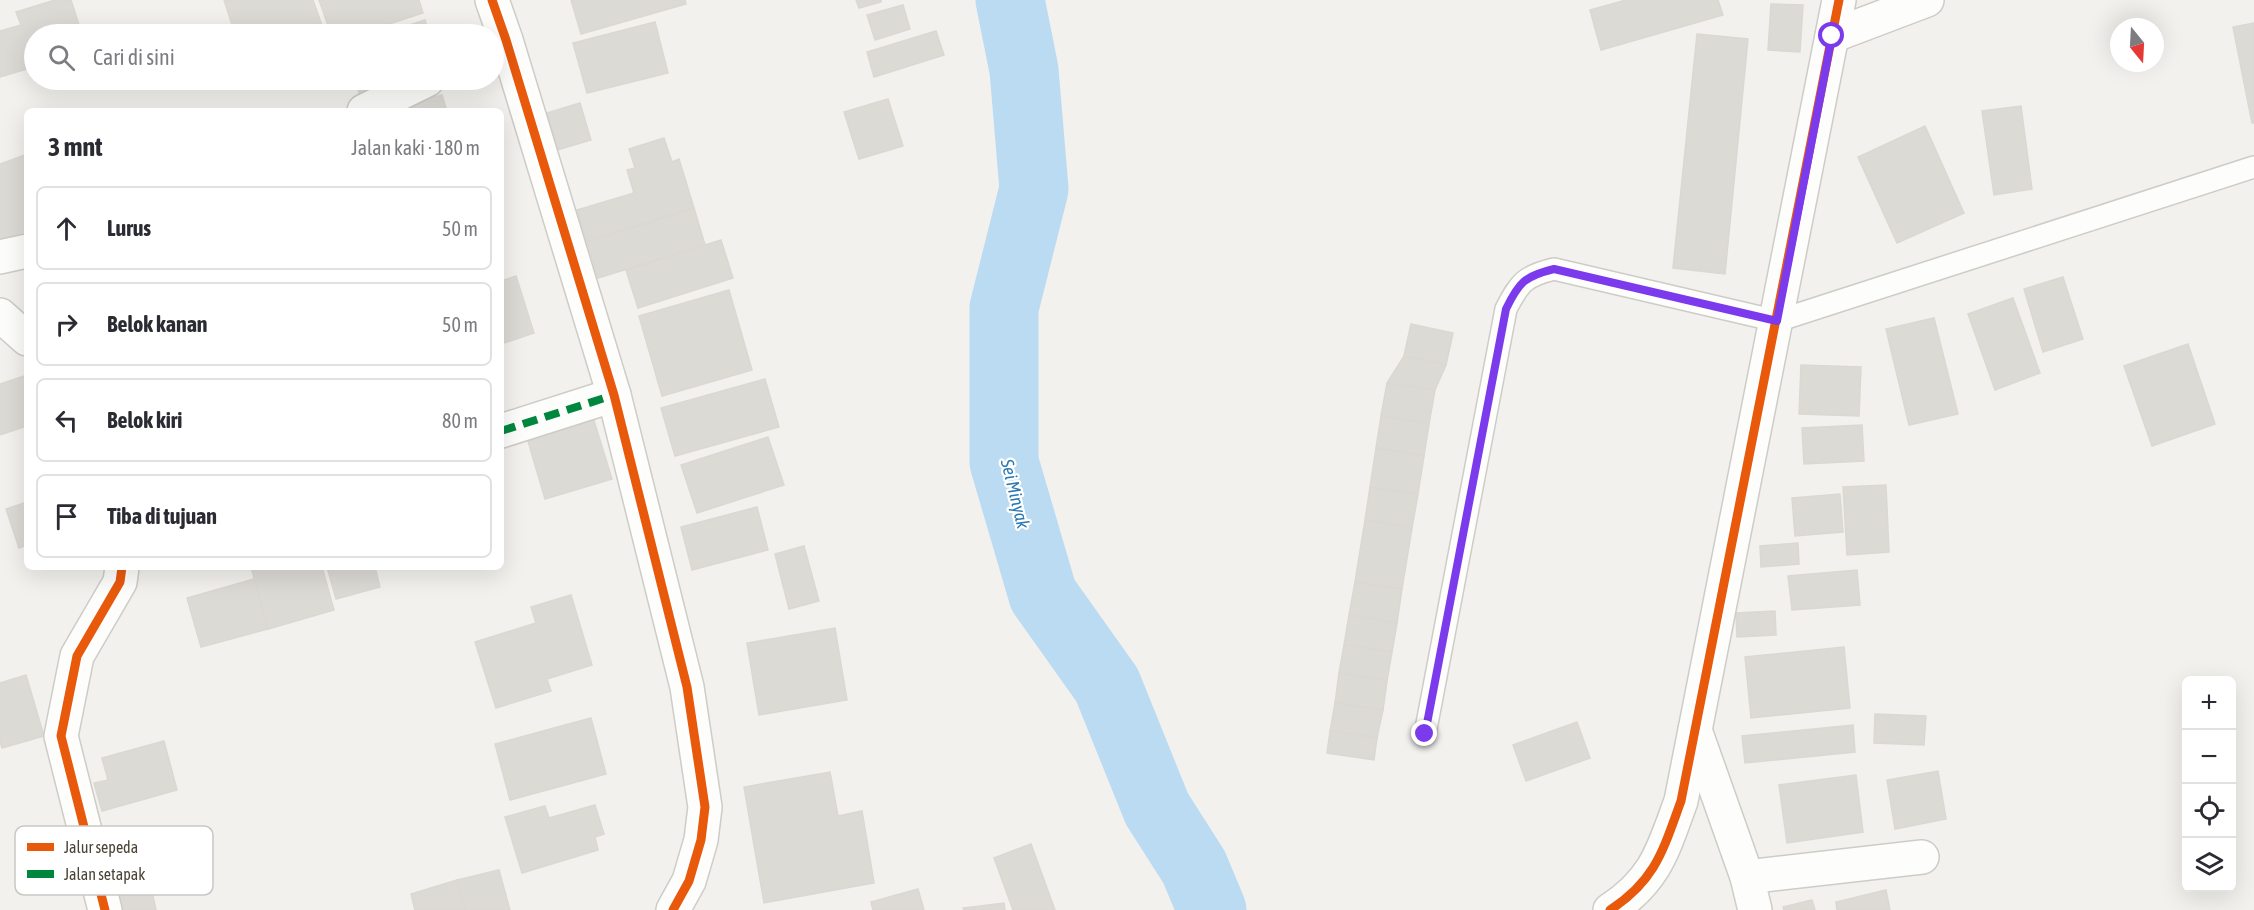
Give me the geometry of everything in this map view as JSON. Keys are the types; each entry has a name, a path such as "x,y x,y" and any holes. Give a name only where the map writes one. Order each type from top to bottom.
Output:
{"street":[{"path":"492,0 496,24"},
{"path":"1610,910 1621,903 1647,878 1661,857 1681,801 1839,0"},
{"path":"1832,36 1927,0"},
{"path":"504,55 614,395 687,687 705,807 701,840 689,881 673,910"},
{"path":"370,108 407,90"},
{"path":"0,257 24,252"},
{"path":"0,315 24,336"},
{"path":"504,430 614,395"},
{"path":"84,826 61,736 77,656 120,582 122,570"},
{"path":"1694,729 1747,877 1755,910"},
{"path":"1747,877 1922,857"},
{"path":"101,895 105,910"}],"lane":[{"path":"1425,734 1506,309 1515,292 1531,274 1554,269 1777,321 2254,167"}],"building":[{"path":"55,0 71,0 79,24 24,24 24,70 0,77 0,31 21,25 16,12"},
{"path":"224,0 313,0 321,24 232,24"},
{"path":"319,0 419,0 423,13 389,24 327,24"},
{"path":"571,0 685,0 686,4 581,34"},
{"path":"856,0 881,0 881,2 859,8"},
{"path":"1626,0 1718,0 1723,15 1601,50 1590,10"},
{"path":"1771,4 1803,5 1800,52 1768,50"},
{"path":"903,5 910,29 875,40 867,15"},
{"path":"425,20 426,24 412,24"},
{"path":"655,22 668,73 587,93 573,43"},
{"path":"2254,23 2254,123 2252,123 2233,27"},
{"path":"936,31 944,55 874,77 867,52"},
{"path":"1697,34 1748,39 1725,274 1673,268"},
{"path":"358,90 383,90 361,99"},
{"path":"442,95 446,108 395,108"},
{"path":"888,99 903,146 859,159 844,112"},
{"path":"580,103 591,140 557,150 547,113"},
{"path":"2021,106 2032,189 1994,195 1982,111"},
{"path":"1925,126 1964,213 1897,243 1858,157"},
{"path":"664,138 672,162 679,159 694,208 587,242 577,210 634,193 627,170 635,168 629,149"},
{"path":"24,155 24,237 0,246 0,164"},
{"path":"694,208 705,245 598,278 587,242"},
{"path":"721,240 733,278 638,308 626,270"},
{"path":"516,276 534,333 504,343 504,280"},
{"path":"2063,277 2083,339 2043,352 2024,289"},
{"path":"729,290 752,370 662,396 639,316"},
{"path":"2013,298 2040,373 1995,390 1968,314"},
{"path":"1934,318 1958,414 1909,425 1886,329"},
{"path":"1411,324 1453,333 1446,365 1404,356"},
{"path":"2188,344 2215,424 2152,446 2124,366"},
{"path":"1404,356 1446,365 1435,390 1387,383"},
{"path":"1801,365 1861,367 1859,416 1799,414"},
{"path":"24,376 24,427 0,435 0,384"},
{"path":"765,379 779,427 675,456 661,408"},
{"path":"1387,383 1435,390 1429,424 1381,416"},
{"path":"591,411 612,479 545,499 525,431"},
{"path":"1381,416 1429,424 1424,456 1376,448"},
{"path":"1862,425 1864,461 1804,464 1802,428"},
{"path":"768,437 784,485 697,513 681,465"},
{"path":"1376,448 1424,456 1418,494 1370,487"},
{"path":"1886,485 1889,552 1847,555 1843,487"},
{"path":"1370,487 1418,494 1412,528 1365,520"},
{"path":"1840,494 1843,532 1795,536 1792,498"},
{"path":"24,503 24,546 19,548 6,509"},
{"path":"757,507 768,550 692,570 681,527"},
{"path":"1365,520 1412,528 1402,589 1355,582"},
{"path":"1798,543 1799,564 1761,567 1760,546"},
{"path":"804,546 819,601 789,609 775,554"},
{"path":"252,570 323,570 334,610 268,629"},
{"path":"328,570 376,570 380,587 336,599"},
{"path":"1857,570 1860,605 1792,610 1788,576"},
{"path":"254,579 268,629 201,647 187,598"},
{"path":"1355,582 1402,589 1397,623 1349,615"},
{"path":"571,595 592,665 547,679 551,691 496,708 475,642 536,623 531,607"},
{"path":"1775,611 1776,635 1737,637 1736,613"},
{"path":"1349,615 1397,623 1392,652 1344,645"},
{"path":"835,628 847,700 759,715 747,643"},
{"path":"1344,645 1392,652 1387,681 1339,673"},
{"path":"1844,647 1850,708 1751,718 1745,657"},
{"path":"1339,673 1387,681 1383,710 1335,703"},
{"path":"26,675 44,736 2,748 0,683"},
{"path":"1335,703 1383,710 1377,738 1330,731"},
{"path":"1875,714 1926,716 1924,745 1874,743"},
{"path":"591,718 606,774 510,800 495,744"},
{"path":"1577,722 1590,758 1526,781 1513,745"},
{"path":"1853,725 1855,752 1745,763 1742,736"},
{"path":"1330,731 1377,738 1374,760 1327,753"},
{"path":"164,741 177,790 102,811 94,783 108,780 102,758"},
{"path":"1938,771 1946,819 1895,829 1887,780"},
{"path":"830,772 838,816 862,811 874,883 764,903 744,787"},
{"path":"1856,775 1863,832 1787,843 1779,785"},
{"path":"595,805 604,834 595,837 598,850 522,873 505,817 545,806 549,818"},
{"path":"1031,844 1055,910 1013,910 994,858"},
{"path":"499,870 510,910 465,910 457,880"},
{"path":"457,880 465,910 415,910 411,894"},
{"path":"918,889 924,910 873,910 871,902"},
{"path":"1886,890 1890,910 1837,910 1836,902"},
{"path":"108,895 153,895 156,910 112,910"},
{"path":"1812,900 1815,910 1784,910 1783,907"},
{"path":"1004,903 1005,910 964,910 963,908"}],"waterway":[{"name":"Sei Minyak","path":"1010,0 1024,70 1034,189 1004,308 1004,462 1043,595 1107,685 1157,809 1194,867 1212,910"}],"marked path":[{"path":"504,430 614,395"}],"cycle path":[{"path":"492,0 500,24"},
{"path":"1610,910 1638,887 1656,863 1681,801 1839,0"},
{"path":"504,34 614,395 687,687 705,807 701,840 689,881 673,910"},
{"path":"84,826 61,736 77,656 120,582 122,570"},
{"path":"101,895 105,910"}],"route":[{"path":"1425,734 1506,309 1515,292 1531,274 1554,269 1777,321 1832,36"}]}
